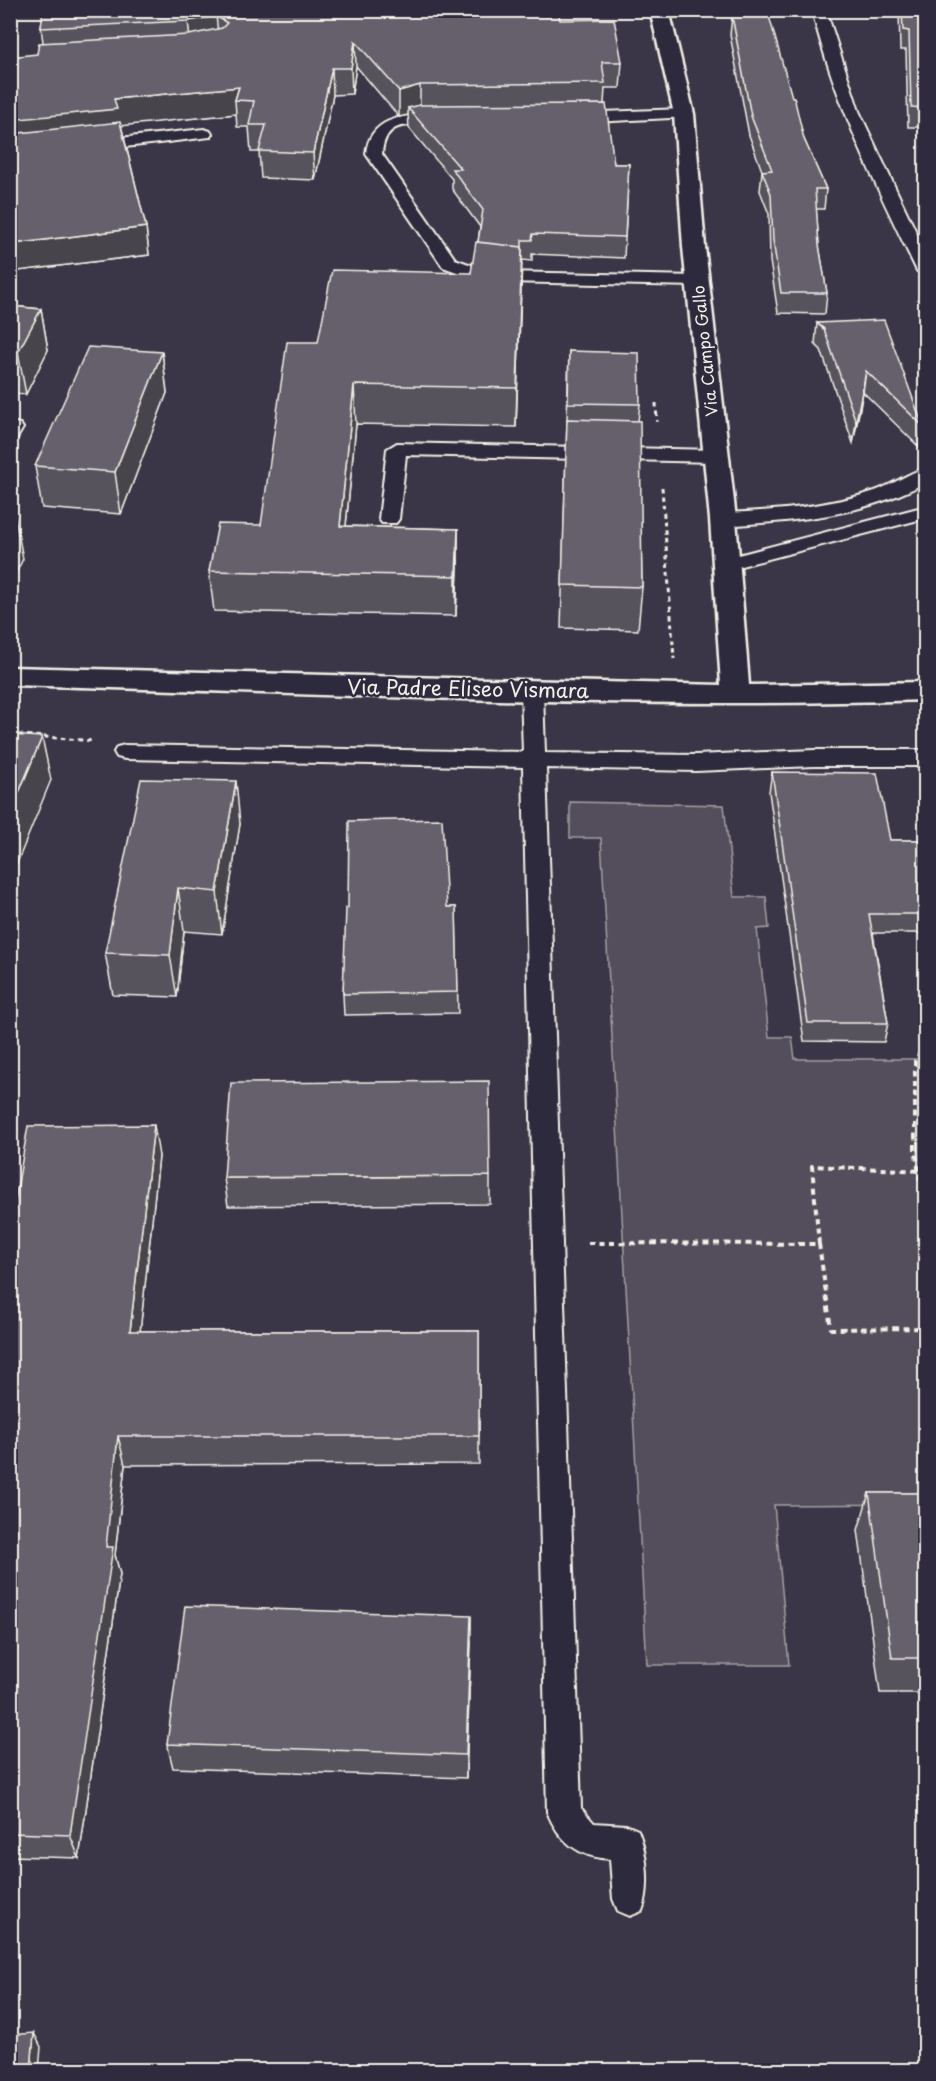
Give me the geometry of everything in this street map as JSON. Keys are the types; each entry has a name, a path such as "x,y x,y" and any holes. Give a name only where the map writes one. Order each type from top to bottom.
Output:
{"street":[{"name":"Via Campo Gallo","path":"659,10 684,114 697,281 723,519 736,695"},
{"name":"Via Padre Eliseo Vismara","path":"10,676 736,695 926,690"}],"lane":[{"path":"819,10 842,91 880,178 926,271"},
{"path":"556,119 684,114"},
{"path":"460,118 426,119 390,125 379,132 373,144 374,154 449,263 482,275 503,277 697,281"},
{"path":"79,147 204,134"},
{"path":"10,428 14,428 10,434"},
{"path":"389,519 397,449 716,456"},
{"path":"723,519 768,518 831,507 907,486 926,474"},
{"path":"726,564 926,512"},
{"path":"532,691 564,1812 573,1827 590,1841 626,1842 630,1899"},
{"path":"125,752 696,763 813,758 926,758"}],"path":[{"path":"656,403 675,667"},
{"path":"926,1042 915,1061 917,1103 915,1149 926,1216"},
{"path":"926,1171 812,1166 819,1244 831,1329 926,1328"},
{"path":"548,1243 819,1244"}],"shaded area":[{"path":"570,802 724,805 734,897 766,897 769,928 757,929 769,1037 792,1037 795,1059 925,1059 925,1504 774,1505 789,1665 647,1665 601,838 570,838"}],"building":[{"path":"43,10 558,10 560,20 614,19 622,62 602,62 605,83 420,85 399,91 355,41 351,68 332,68 313,153 259,151 266,125 249,125 254,101 235,100 239,87 114,99 117,109 10,120 10,57 37,54 39,43 189,35 222,28 227,23 216,16 188,21 41,28"},
{"path":"902,10 926,10 926,108 911,107 909,31 903,30"},
{"path":"732,16 769,16 792,97 794,97 804,139 826,189 815,189 819,245 827,293 781,293 773,240 771,194 762,171 772,170 751,116"},
{"path":"606,104 614,164 629,164 625,237 533,234 532,240 522,240 522,247 478,242 483,210 452,169 461,169 408,108 420,105"},
{"path":"120,122 146,227 13,244 10,225 10,134"},
{"path":"476,242 522,247 517,388 354,385 340,526 458,529 456,576 209,571 218,524 261,525 287,342 318,342 332,270 471,273"},
{"path":"10,306 41,309 18,352 10,352"},
{"path":"884,320 923,426 866,371 856,422 824,329 817,323"},
{"path":"88,347 162,352 115,472 35,466"},
{"path":"569,351 639,353 640,404 568,403"},
{"path":"567,419 640,421 642,587 562,585"},
{"path":"10,735 42,737 10,814"},
{"path":"772,772 877,773 890,840 926,840 926,914 869,914 888,1023 808,1023"},
{"path":"141,779 236,781 217,892 178,888 170,955 105,953"},
{"path":"442,819 447,907 456,907 458,992 343,994 346,908 348,908 349,821"},
{"path":"489,1081 490,1176 224,1178 231,1083"},
{"path":"154,1125 130,1331 479,1331 479,1436 118,1436 106,1547 113,1547 70,1835 10,1833 10,1230 28,1126"},
{"path":"869,1493 926,1493 926,1658 892,1658"},
{"path":"185,1606 471,1616 466,1755 167,1744"},
{"path":"34,2033 31,2070 10,2070 10,2035"}]}
